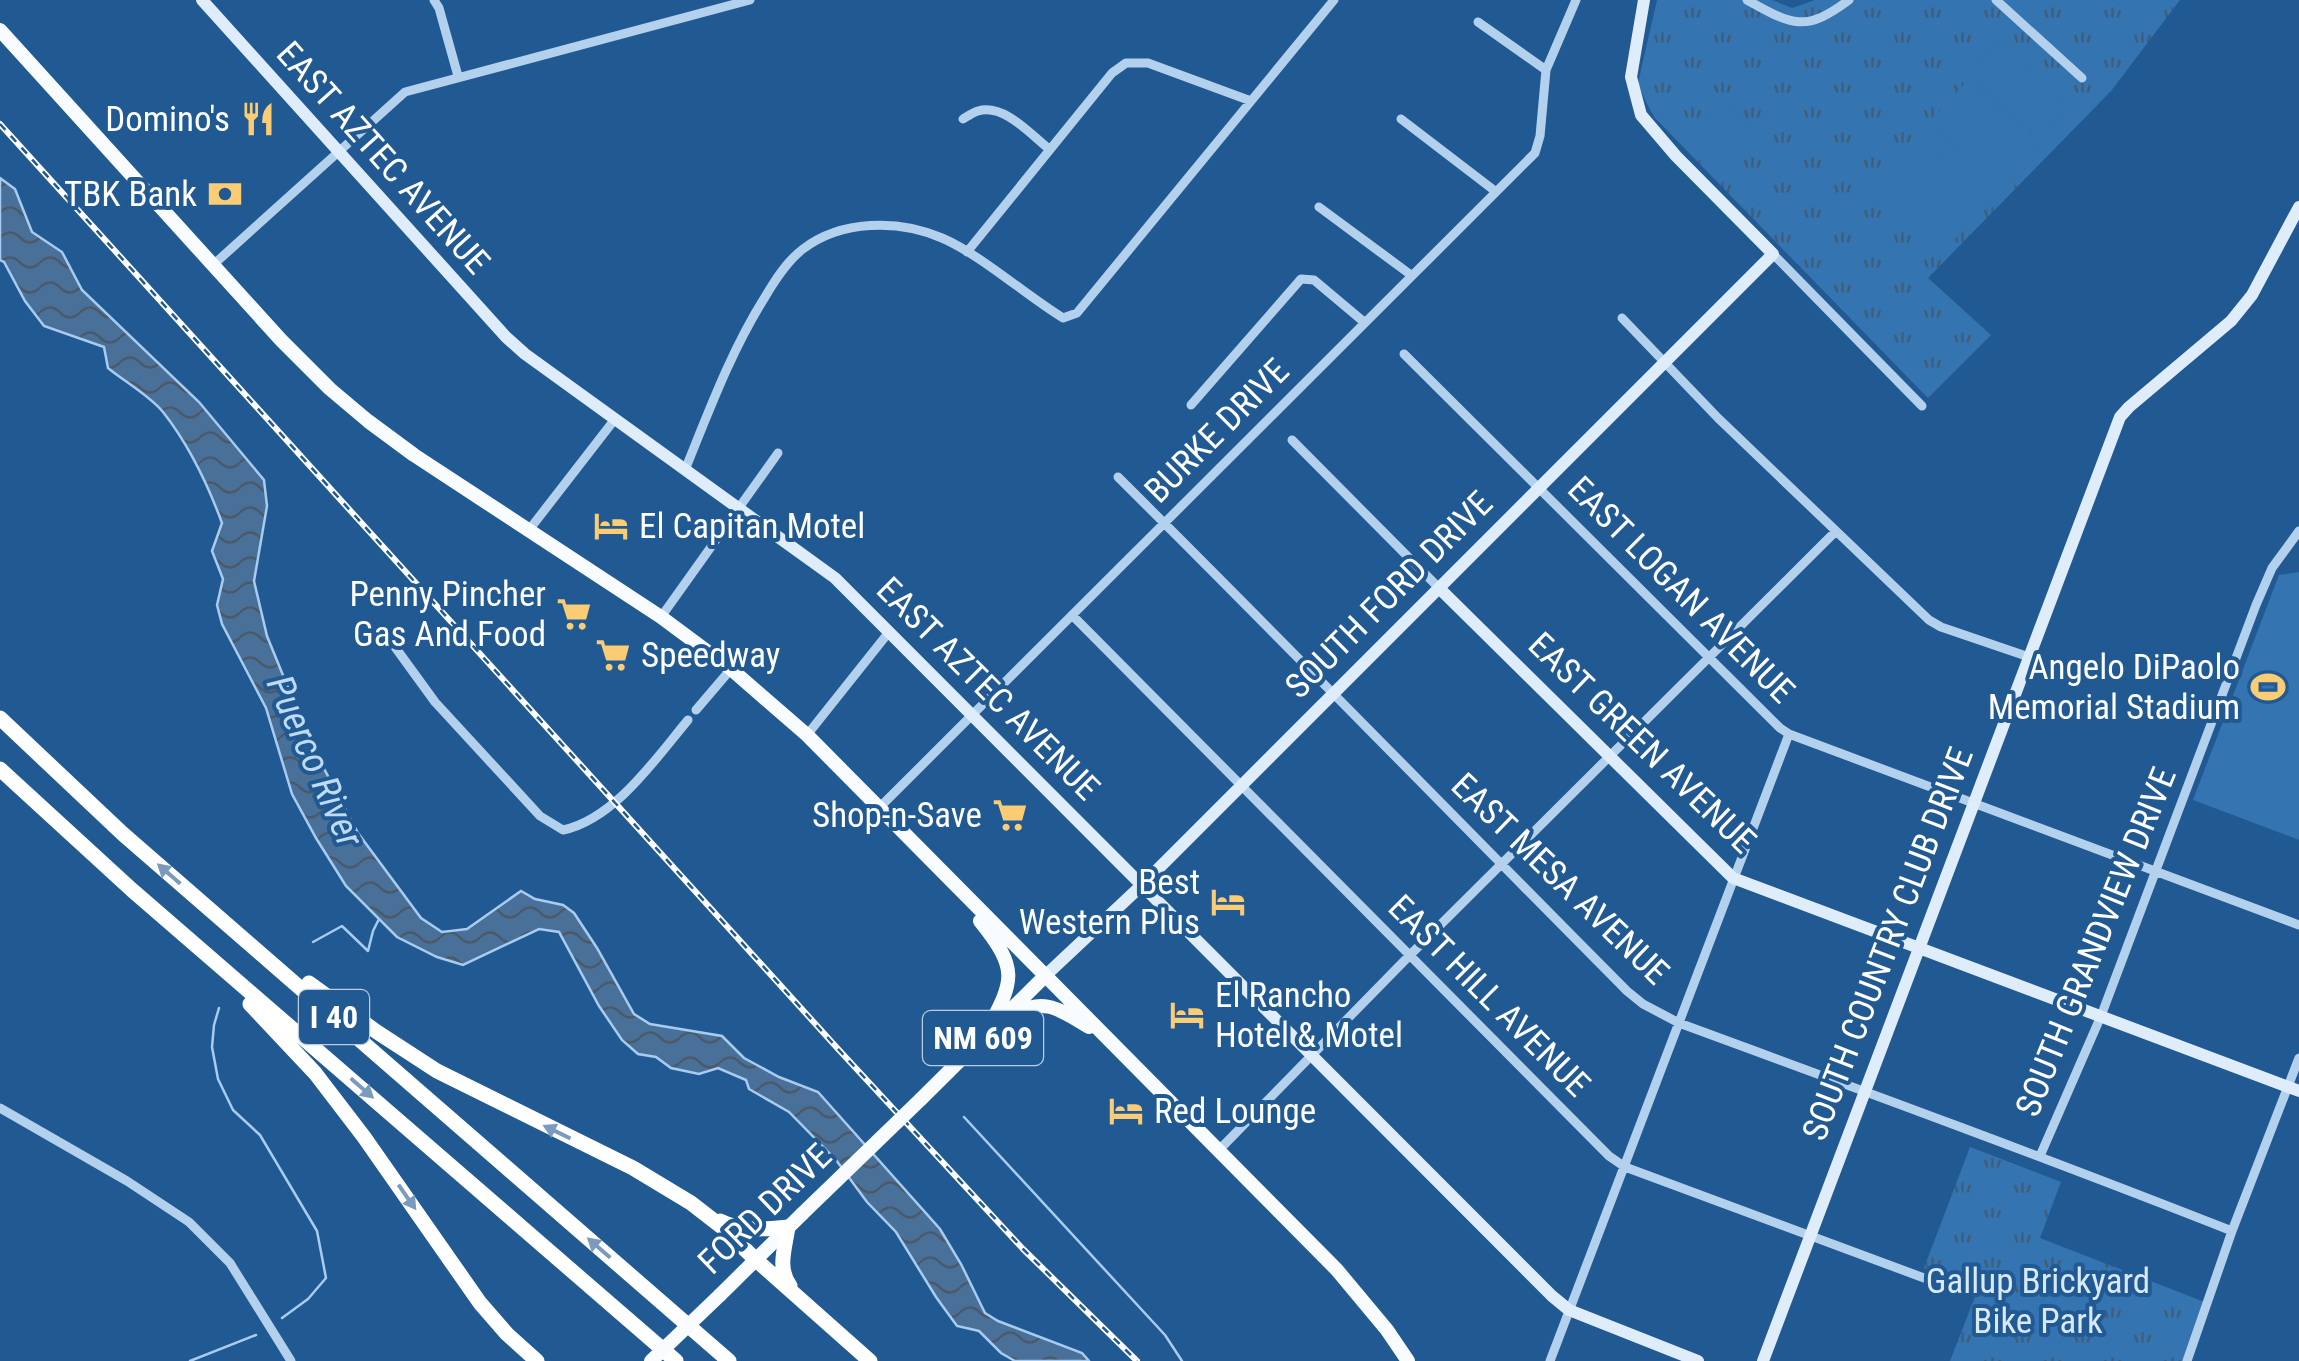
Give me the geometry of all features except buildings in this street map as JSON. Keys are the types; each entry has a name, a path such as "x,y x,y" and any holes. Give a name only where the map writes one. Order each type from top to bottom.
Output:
{"highway":[{"name":"I 40","path":"0,718 124,834 729,1361"},
{"name":"I 40","path":"0,769 132,890 676,1361"},
{"path":"132,890 315,1072 480,1303 537,1361"},
{"path":"202,902 348,1012 436,1071 633,1168 715,1219 731,1226 788,1227 781,1269 786,1282 805,1304"},
{"path":"692,1203 870,1361"}],"main road":[{"name":"EAST AZTEC AVENUE","path":"202,0 506,337 835,578 1538,1283 1569,1310 1698,1361"},
{"path":"1644,0 1631,77 1640,115 1773,254"},
{"path":"0,30 308,368 368,421 662,617 807,735 1337,1270 1408,1361"},
{"name":"SOUTH COUNTRY CLUB DRIVE","path":"1763,1361 2120,417 2232,321 2252,295 2299,208"},
{"name":"SOUTH FORD DRIVE","path":"1045,976 1142,885 1773,254"},
{"name":"EAST GREEN AVENUE","path":"1440,588 1733,878 2294,1089"},
{"path":"922,851 988,930 1008,967 1007,992 984,1037"},
{"name":"NM 609","path":"984,1037 1045,976"},
{"path":"984,1037 1024,1009 1052,1007 1089,1028 1129,1060"},
{"name":"FORD DRIVE","path":"651,1361 984,1037"}],"street":[{"path":"434,0 458,76"},
{"path":"213,265 405,92 750,0"},
{"path":"685,470 735,348 768,291 800,251 820,238 856,227 924,231 967,252 1062,318 1077,313 1334,0"},
{"name":"BURKE DRIVE","path":"879,808 1535,153 1546,70 1576,0"},
{"path":"1746,0 1795,24 1816,20 1849,0"},
{"path":"1996,0 2082,78"},
{"path":"1478,22 1546,70"},
{"path":"967,252 1112,73 1126,63 1148,63 1251,101"},
{"path":"963,119 979,110 1008,116 1049,150"},
{"path":"1401,119 1495,192"},
{"path":"1320,207 1411,275"},
{"path":"1773,254 1922,406"},
{"path":"1191,406 1301,280 1314,280 1364,322"},
{"path":"1622,318 1718,418 1928,620 2029,656"},
{"name":"EAST LOGAN AVENUE","path":"1404,354 1789,734 2299,925"},
{"path":"529,530 615,418"},
{"name":"EAST GREEN AVENUE","path":"1292,440 1440,588"},
{"path":"662,617 778,453"},
{"name":"EAST MESA AVENUE","path":"1118,477 1642,1004 1679,1022 2232,1231"},
{"name":"SOUTH GRANDVIEW DRIVE","path":"2040,1156 2102,1016 2256,605 2272,568 2299,531"},
{"path":"1218,1150 1836,532"},
{"name":"EAST HILL AVENUE","path":"1072,615 1610,1156 1624,1166 1951,1288"},
{"path":"807,735 889,632"},
{"path":"386,636 435,702 540,816 563,830 588,822 610,806 688,720"},
{"path":"696,710 731,670"},
{"path":"1550,1361 1789,734"},
{"path":"2187,1361 2232,1231 2294,1089 2299,1058"},
{"path":"0,1108 190,1222 230,1263 291,1361"}],"green space":[{"path":"1657,0 1772,0 1792,8 1815,0 2180,0 2111,91 1928,278 1991,335 1928,398 1655,118 1638,83"},
{"path":"1998,42 2068,107 2039,139 1969,73"},
{"path":"1967,81 2041,145 2003,188 1929,122"},
{"path":"1725,100 1757,133 1720,170 1687,137"},
{"path":"1930,156 1959,162 1996,191 1941,255 1931,255 1867,196 1895,171"},
{"name":"Angelo DiPaolo Memorial Stadium","path":"2299,572 2299,840 2193,800 2279,575"},
{"name":"Gallup Brickyard Bike Park","path":"1970,1147 2061,1182 2040,1238 2207,1303 2184,1361 1950,1361 1978,1289 1924,1268"}],"water":[{"name":"Puerco River","path":"0,178 15,189 32,232 62,252 82,290 199,402 264,480 267,506 254,581 267,636 311,744 358,833 421,918 442,932 467,929 521,891 535,899 563,905 574,913 597,948 634,1014 650,1024 722,1036 744,1058 818,1092 940,1229 985,1313 1082,1353 1089,1361 1015,1361 979,1331 957,1326 896,1232 867,1202 836,1160 789,1112 749,1089 746,1080 718,1068 699,1074 671,1068 656,1057 638,1054 622,1040 599,1006 559,932 539,929 463,965 397,937 346,886 292,794 266,708 222,624 217,605 223,579 212,551 222,523 204,480 163,412 108,368 104,347 44,326 25,301 0,260"}],"waterway":[{"path":"313,942 342,926 368,951 379,919"},
{"path":"219,1008 212,1047 218,1079 233,1110 260,1135 317,1231 326,1278 308,1299 282,1318"},
{"path":"964,1117 1165,1335 1182,1361"},
{"path":"190,1361 256,1335"}],"railway":[{"path":"0,124 839,1050 1023,1249 1137,1361"}],"place":[{"name":"Domino's","path":"258,119"},
{"name":"TBK Bank","path":"225,194"},
{"name":"El Capitan Motel","path":"611,526"},
{"name":"Penny Pincher Gas And Food","path":"574,614"},
{"name":"Speedway","path":"613,655"},
{"name":"Angelo DiPaolo Memorial Stadium","path":"2268,687"},
{"name":"Shop-n-Save","path":"1010,815"},
{"name":"Best Western Plus","path":"1228,902"},
{"name":"El Rancho Hotel & Motel","path":"1187,1015"},
{"name":"Red Lounge","path":"1126,1111"}]}
